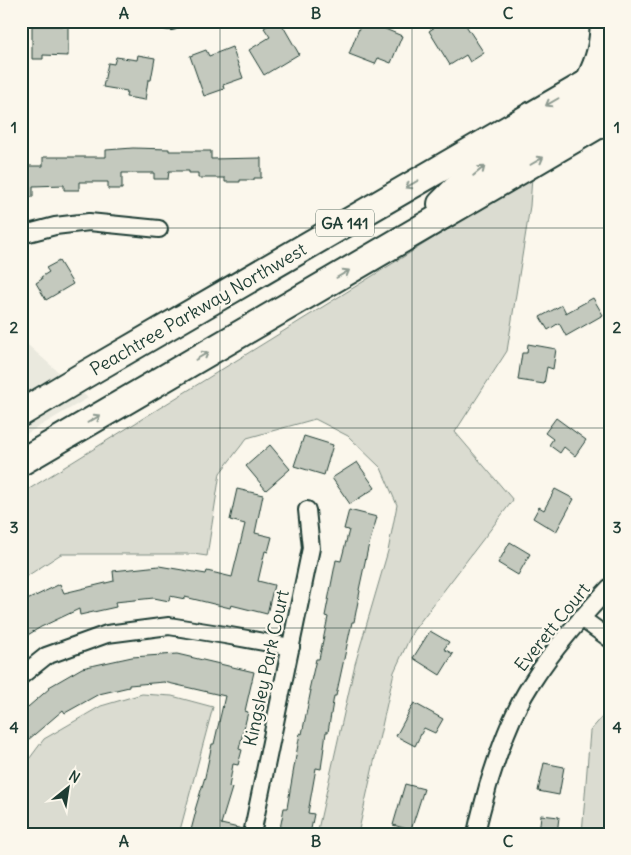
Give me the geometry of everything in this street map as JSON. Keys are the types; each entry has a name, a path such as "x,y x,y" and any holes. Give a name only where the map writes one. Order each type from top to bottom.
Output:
{"highway":[{"path":"419,230 440,204 456,189 603,80 597,65 601,55 604,21"},
{"name":"Peachtree Parkway Northwest","path":"21,413 89,372 603,80"},
{"name":"GA 141","path":"21,462 610,118"},
{"path":"21,472 52,444"}],"street":[{"path":"21,235 56,226 89,222 159,229"},
{"name":"Kingsley Park Court","path":"252,834 310,548 307,510"},
{"name":"Everett Court","path":"476,834 496,759 511,722 530,685 555,649 610,587"},
{"path":"581,618 610,639"},
{"path":"21,676 46,656 107,634 169,626 225,634 291,647"}],"shaded area":[{"path":"532,177 530,206 507,351 455,432 513,500 413,631 394,672 358,834 317,834 355,664 388,551 397,505 381,468 348,436 315,419 247,438 220,473 207,556 193,554 61,554 21,580 21,494"},
{"path":"21,339 88,398 21,437"},
{"path":"142,694 172,696 213,707 179,834 21,834 21,770 44,739 101,706"},
{"path":"610,708 610,834 582,834 590,731"}],"building":[{"path":"275,21 280,21 299,54 264,75 249,50 270,37 264,28"},
{"path":"362,21 379,21 378,26 402,36 391,63 378,58 375,64 349,54"},
{"path":"444,21 463,21 484,53 470,62 466,55 450,65 429,31"},
{"path":"32,26 68,26 68,56 43,55 43,59 32,59"},
{"path":"232,47 243,78 223,85 224,89 204,96 190,56 206,50 209,56"},
{"path":"138,55 155,58 151,80 148,80 145,100 126,97 127,91 103,87 108,63 114,64 116,57 137,60"},
{"path":"133,148 169,149 169,151 211,151 211,159 261,158 261,178 240,180 240,182 225,182 225,178 198,178 198,173 189,173 189,171 169,171 168,179 154,179 154,173 122,173 122,189 108,189 108,182 79,182 79,190 64,190 64,185 33,186 33,197 21,197 21,166 43,166 43,157 106,157 106,150"},
{"path":"59,261 73,284 46,300 36,283 49,272 46,268"},
{"path":"593,298 603,315 566,336 559,323 548,330 540,317 562,305 566,313"},
{"path":"528,344 556,349 553,369 547,367 544,384 518,380 522,353 527,353"},
{"path":"556,418 586,440 575,456 564,447 560,453 549,445 553,439 545,433"},
{"path":"304,436 333,445 324,475 294,466"},
{"path":"270,445 290,469 266,490 246,466"},
{"path":"357,462 375,488 350,504 332,478"},
{"path":"237,489 263,495 255,533 272,537 268,552 265,551 258,581 274,585 267,614 231,605 230,608 185,597 185,599 170,596 169,601 154,598 115,602 116,607 80,615 79,609 21,639 21,603 60,584 64,593 114,581 113,571 159,566 206,574 207,571 232,577 245,524 230,520"},
{"path":"555,489 574,499 556,532 533,518 539,507 544,510"},
{"path":"349,510 377,517 368,548 354,622 352,622 336,696 334,696 328,732 326,732 321,769 316,768 308,813 314,814 310,834 279,834 284,808 287,808 300,733 302,734 316,659 319,659 328,617 325,616 336,560 341,561 349,530 344,529"},
{"path":"510,542 530,554 518,575 498,563"},
{"path":"430,631 449,642 444,649 453,654 440,675 413,658"},
{"path":"177,654 254,672 245,711 248,712 239,749 242,750 238,765 233,764 229,787 232,788 221,824 243,829 242,834 190,834 225,696 164,682 129,685 129,687 99,694 65,713 63,710 21,746 21,713 49,687 82,668 132,657"},
{"path":"414,703 443,719 435,733 424,728 415,746 396,736"},
{"path":"544,763 564,767 559,795 538,791"},
{"path":"405,784 424,789 411,830 393,825"},
{"path":"541,815 559,817 557,834 539,834"}]}
